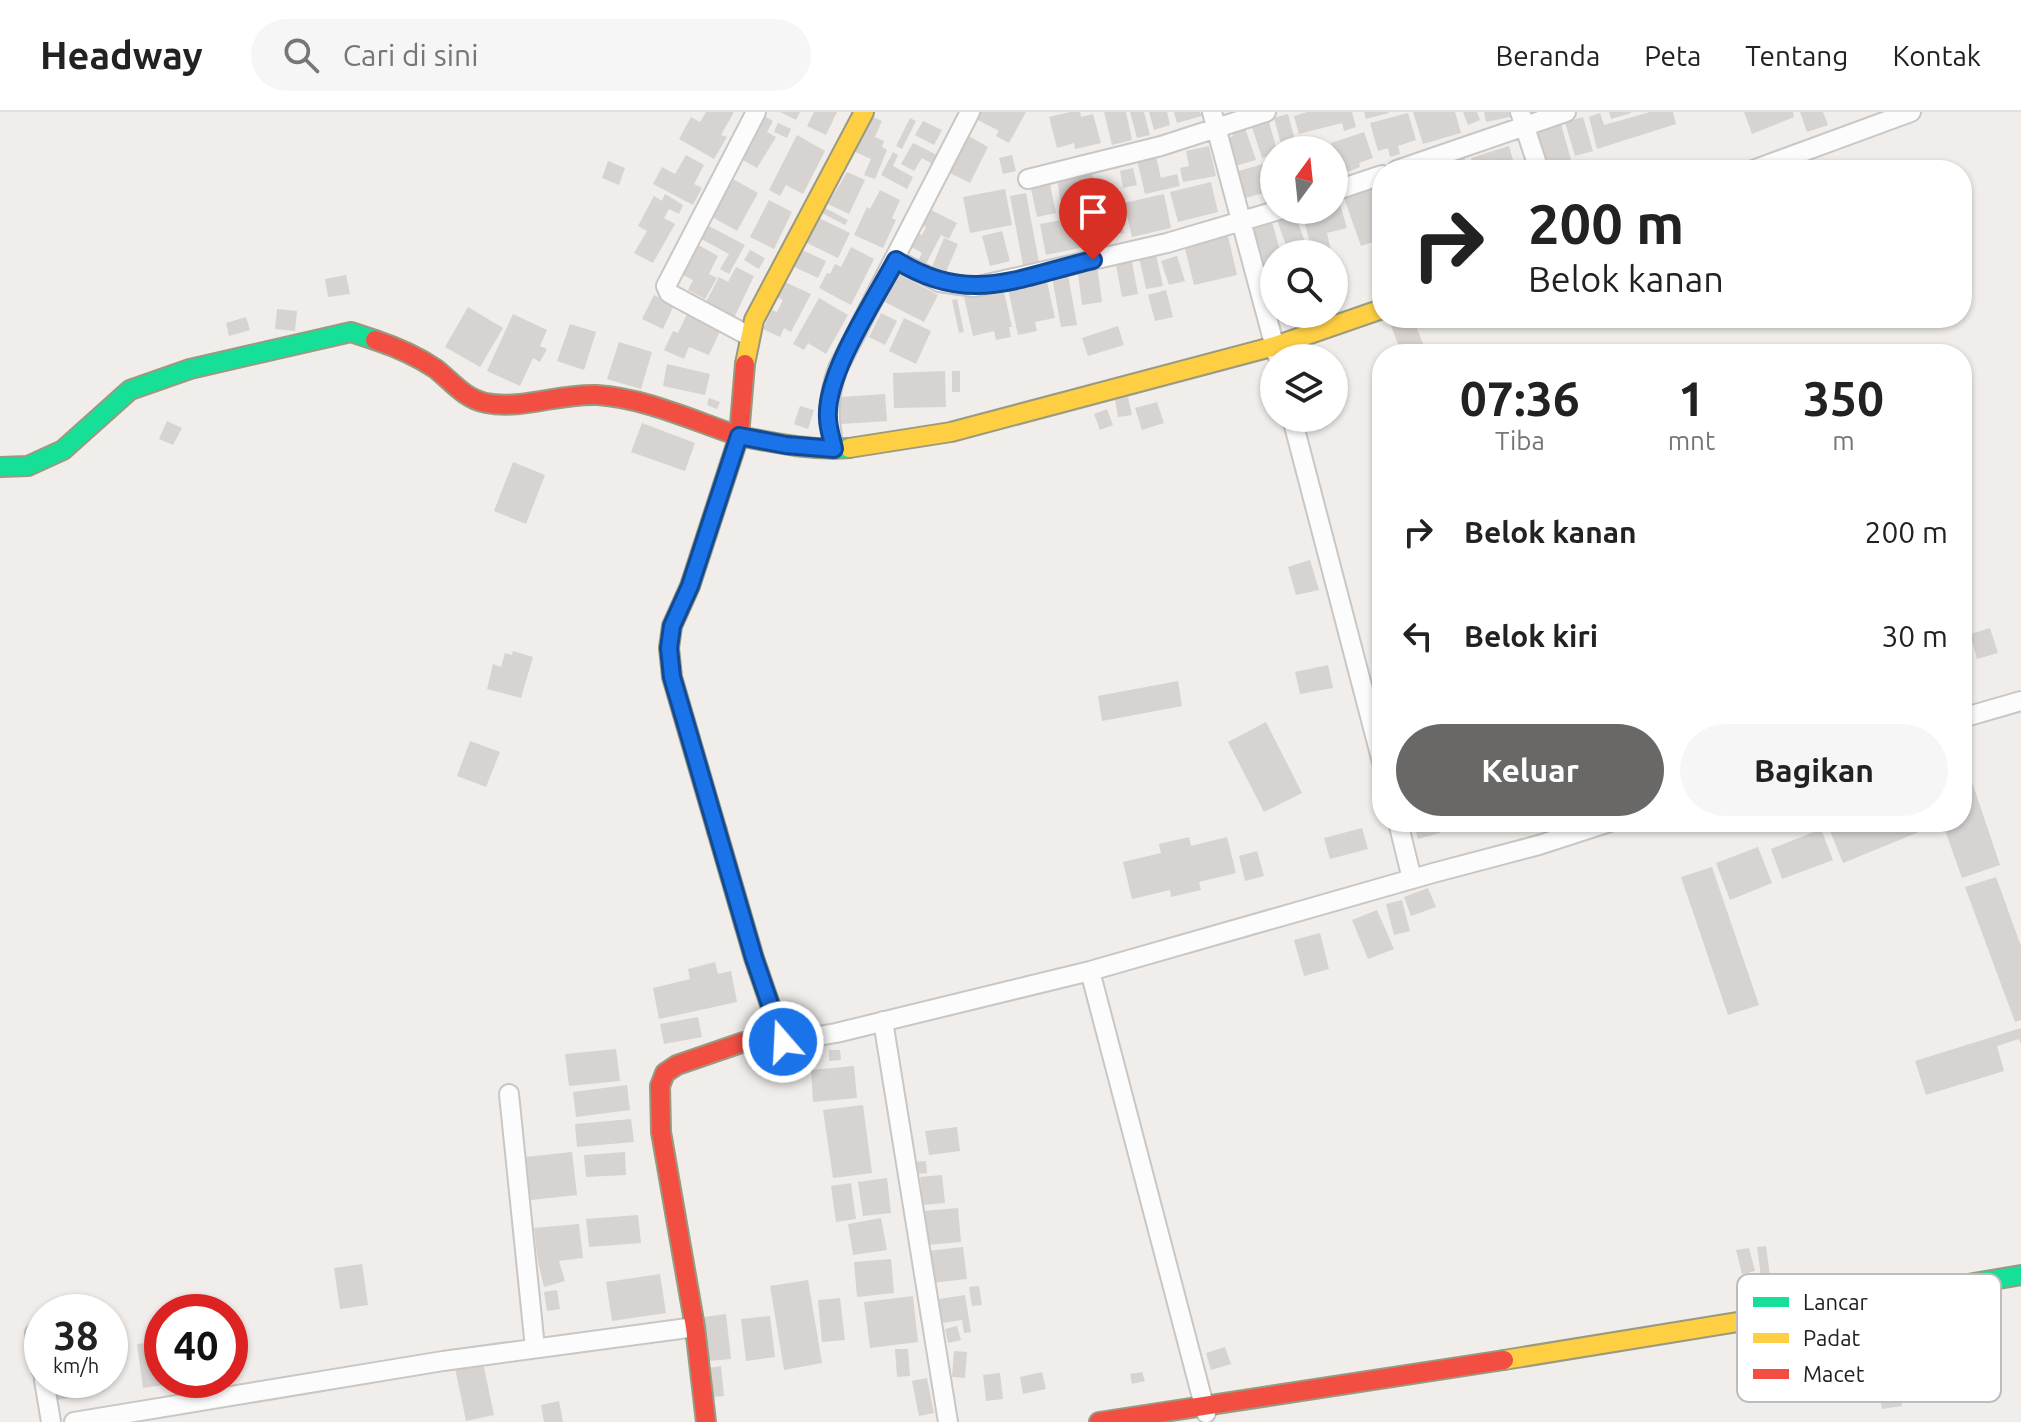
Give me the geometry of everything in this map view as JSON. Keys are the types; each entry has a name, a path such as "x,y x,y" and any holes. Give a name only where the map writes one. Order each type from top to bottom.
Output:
{"main road":[{"path":"706,1422 695,1327 661,1132 660,1086 665,1073 677,1065 744,1042 783,1042 754,958 672,677 669,648 672,626 690,586 739,436 742,380 754,320 864,112"},
{"path":"1296,344 1372,313"},
{"path":"0,467 28,466 63,450 121,397 143,385 190,369 351,332 401,349 434,368 464,394 485,403 512,404 596,395 642,403 739,436 786,445 834,449 951,432 1260,356"},
{"path":"2001,1278 2021,1275"},
{"path":"1099,1422 1207,1414 1737,1324"}],"street":[{"path":"749,336 669,293 666,286 756,112"},
{"path":"834,449 828,417 830,390 838,368 970,112"},
{"path":"1028,179 1161,146 1214,120 1266,112"},
{"path":"1422,160 1522,119 1566,112"},
{"path":"1780,160 1911,112"},
{"path":"1522,119 1536,160"},
{"path":"1214,120 1274,344"},
{"path":"1348,186 1372,178"},
{"path":"896,260 939,282 974,287 1260,217"},
{"path":"1296,432 1372,724"},
{"path":"1972,715 2021,701"},
{"path":"1400,832 1412,879"},
{"path":"783,1042 1090,971 1579,832"},
{"path":"1090,971 1207,1414"},
{"path":"883,1021 948,1422"},
{"path":"509,1094 535,1348"},
{"path":"74,1422 535,1348 695,1327"},
{"path":"47,1398 51,1422"}],"building":[{"path":"706,112 734,112 721,135 727,137 714,159 679,139 691,117 700,122"},
{"path":"780,112 800,112 796,120"},
{"path":"814,112 837,112 826,135 807,126"},
{"path":"978,112 1026,112 1009,143 996,136 999,131 974,118"},
{"path":"1080,112 1081,117 1093,114 1101,143 1075,149 1074,143 1057,148 1049,117"},
{"path":"1104,112 1126,112 1132,140 1112,145"},
{"path":"1130,112 1144,112 1150,135 1137,138"},
{"path":"1149,112 1167,112 1170,125 1154,130"},
{"path":"1174,112 1200,112 1202,116 1177,123"},
{"path":"1307,112 1352,112 1356,127 1344,131 1342,123 1299,134 1294,116"},
{"path":"1364,112 1388,112 1389,113 1366,119"},
{"path":"1413,112 1455,112 1461,133 1423,144"},
{"path":"1463,112 1477,112 1480,120 1468,125"},
{"path":"1484,112 1509,112 1510,117 1486,122"},
{"path":"1609,112 1631,112 1631,113 1611,119"},
{"path":"1650,112 1673,112 1676,124 1597,149 1589,117 1600,113 1604,125"},
{"path":"1744,112 1793,112 1794,117 1752,134"},
{"path":"1800,112 1823,112 1828,125 1807,132"},
{"path":"759,113 773,121 767,132 776,137 757,168 741,159 752,141 745,137"},
{"path":"1408,113 1416,140 1398,146 1400,154 1390,157 1388,148 1378,151 1370,123"},
{"path":"1288,114 1294,136 1279,136 1274,118"},
{"path":"873,117 882,121 875,137 884,141 882,147 887,150 875,179 864,175 871,159 853,151"},
{"path":"1583,117 1593,151 1575,156 1565,122"},
{"path":"910,118 916,121 902,149 896,146"},
{"path":"1268,119 1273,136 1260,136 1260,152 1251,124"},
{"path":"923,121 942,130 934,145 915,135"},
{"path":"1560,121 1571,160 1542,160 1533,129"},
{"path":"778,123 791,129 787,138 774,132"},
{"path":"1244,125 1256,160 1232,167 1223,140 1233,136 1231,130"},
{"path":"1364,132 1373,158 1348,172 1348,137"},
{"path":"797,135 825,151 803,194 786,185 780,196 769,190"},
{"path":"967,135 988,147 970,183 948,172"},
{"path":"913,143 937,155 932,164 922,158 914,171 901,164"},
{"path":"1209,146 1216,176 1183,182 1180,168 1189,166 1186,151"},
{"path":"1509,146 1513,160 1472,160"},
{"path":"893,152 898,155 893,166 913,177 907,189 881,175"},
{"path":"1155,152 1161,178 1177,174 1180,186 1145,194 1136,156"},
{"path":"686,155 704,165 694,184 702,188 693,205 653,184 662,167 675,174"},
{"path":"1012,155 1016,171 1003,174 999,158"},
{"path":"608,161 625,168 619,185 602,178"},
{"path":"1260,165 1260,194 1242,199 1235,172"},
{"path":"1133,168 1137,185 1123,188 1120,171"},
{"path":"847,172 865,180 849,214 828,204"},
{"path":"1092,172 1097,206 1062,211 1057,178"},
{"path":"733,179 758,193 737,231 712,217"},
{"path":"1049,180 1056,213 1037,217 1030,184"},
{"path":"1211,182 1218,212 1178,222 1170,192"},
{"path":"1372,184 1372,242 1361,246 1348,209 1348,193"},
{"path":"1005,189 1012,225 970,233 963,197"},
{"path":"880,190 900,200 892,218 896,220 883,248 854,235 867,207 870,209"},
{"path":"1026,193 1039,262 1023,265 1010,196"},
{"path":"665,194 683,205 679,214 669,209 664,218 675,224 653,263 634,253 647,231 638,226 654,196 662,201"},
{"path":"1164,194 1171,228 1132,237 1124,203"},
{"path":"769,200 792,212 774,249 750,237"},
{"path":"823,207 848,220 845,225 820,212"},
{"path":"1119,207 1124,233 1088,240 1083,215"},
{"path":"927,208 957,223 949,239 941,235 926,264 918,261 922,253 910,246 917,233 922,235 926,227 919,224"},
{"path":"817,217 850,233 838,258 805,242"},
{"path":"1078,217 1084,247 1046,255 1040,224"},
{"path":"701,222 745,245 729,274 720,269 729,254 694,235"},
{"path":"1273,224 1277,240 1260,240 1260,269 1249,228"},
{"path":"1278,224 1299,224 1304,240 1284,240"},
{"path":"1305,224 1346,224 1347,228 1327,233 1329,240 1309,240"},
{"path":"1002,231 1010,261 990,266 982,236"},
{"path":"1228,236 1237,275 1194,285 1184,245"},
{"path":"944,238 958,244 946,272 932,267"},
{"path":"693,242 718,256 709,274 717,278 705,299 688,290 693,280 677,272"},
{"path":"851,247 874,259 851,305 819,288 835,264 841,267"},
{"path":"800,249 826,261 818,278 792,266"},
{"path":"750,250 765,258 759,269 744,260"},
{"path":"1156,254 1163,286 1146,289 1139,257"},
{"path":"1177,256 1185,281 1169,285 1161,261"},
{"path":"1132,262 1138,294 1122,297 1116,265"},
{"path":"1097,265 1102,302 1082,305 1077,267"},
{"path":"736,267 754,276 734,318 706,302 719,277 728,282"},
{"path":"893,271 938,295 924,322 879,299"},
{"path":"346,275 350,294 328,297 325,279"},
{"path":"1068,275 1077,325 1061,327 1052,277"},
{"path":"1046,277 1055,318 1035,322 1037,331 1018,335 1007,284"},
{"path":"785,282 811,294 791,332 784,328 780,337 763,329 772,310 777,312 783,300 777,297"},
{"path":"1003,288 1012,327 1009,327 1011,337 996,340 994,331 973,336 964,297"},
{"path":"1166,290 1173,317 1155,321 1148,295"},
{"path":"654,295 674,305 663,329 642,319"},
{"path":"819,298 848,315 826,354 808,343 804,350 793,344"},
{"path":"957,299 964,332 959,333 952,300"},
{"path":"468,307 503,328 480,367 445,347"},
{"path":"277,309 297,311 295,331 275,329"},
{"path":"881,313 897,321 885,345 869,337"},
{"path":"513,314 547,330 540,346 547,349 540,362 533,358 520,386 487,371"},
{"path":"687,314 721,329 709,355 689,347 684,359 664,350 673,331 678,333"},
{"path":"246,317 250,330 229,336 226,323"},
{"path":"904,318 931,331 916,364 889,351"},
{"path":"570,324 596,332 584,370 557,361"},
{"path":"1118,326 1124,345 1088,356 1082,338"},
{"path":"1392,328 1417,328 1423,344 1398,344"},
{"path":"619,342 652,352 641,389 607,379"},
{"path":"667,364 710,374 705,395 663,386"},
{"path":"945,371 946,407 894,408 893,373"},
{"path":"952,371 960,371 960,392 952,392"},
{"path":"885,394 887,421 841,424 839,397"},
{"path":"1128,397 1132,415 1118,417 1115,400"},
{"path":"709,398 720,402 717,409 707,405"},
{"path":"1157,402 1164,423 1142,430 1135,408"},
{"path":"800,406 814,410 808,429 794,424"},
{"path":"1107,409 1113,425 1100,430 1094,414"},
{"path":"167,421 182,428 173,445 159,439"},
{"path":"642,423 695,443 685,471 631,452"},
{"path":"513,462 545,475 526,524 494,511"},
{"path":"1310,560 1319,590 1296,595 1288,567"},
{"path":"1990,628 1998,653 1977,659 1972,633"},
{"path":"513,651 533,657 521,698 487,689 493,664 501,667 505,653 512,655"},
{"path":"1328,665 1333,688 1300,694 1295,672"},
{"path":"1178,681 1182,706 1102,721 1098,696"},
{"path":"1266,722 1302,793 1264,812 1228,742"},
{"path":"470,741 500,752 486,787 457,776"},
{"path":"1972,782 2000,865 1962,878 1946,832 1972,832"},
{"path":"1362,828 1368,849 1330,859 1324,838"},
{"path":"1416,832 1440,832 1440,833 1418,839"},
{"path":"1814,832 1822,832 1833,860 1782,879 1771,849"},
{"path":"1830,832 1919,832 1843,863"},
{"path":"1189,837 1191,846 1227,837 1236,873 1199,882 1201,890 1171,897 1170,890 1132,899 1123,862 1161,853 1159,844"},
{"path":"1758,847 1772,883 1730,900 1716,863"},
{"path":"1257,851 1264,876 1245,881 1239,856"},
{"path":"1712,867 1759,1005 1728,1015 1681,877"},
{"path":"1996,877 2021,946 2021,1020 2015,1022 1965,887"},
{"path":"1428,888 1436,907 1411,916 1404,897"},
{"path":"1402,900 1410,931 1394,935 1386,904"},
{"path":"1377,910 1394,949 1368,959 1352,920"},
{"path":"1320,933 1329,969 1304,976 1294,940"},
{"path":"715,962 718,974 731,971 737,1002 659,1019 653,988 690,979 688,969"},
{"path":"698,1017 702,1037 664,1044 660,1024"},
{"path":"2021,1028 2021,1044 2019,1039 1997,1046 2004,1071 1926,1095 1915,1061"},
{"path":"616,1049 620,1081 569,1086 565,1054"},
{"path":"829,1050 840,1050 841,1060 829,1061"},
{"path":"854,1066 857,1098 813,1102 811,1070"},
{"path":"627,1085 630,1110 576,1117 573,1092"},
{"path":"863,1105 872,1173 833,1178 823,1110"},
{"path":"631,1119 634,1142 577,1147 575,1124"},
{"path":"957,1127 960,1151 929,1155 925,1131"},
{"path":"572,1152 577,1195 531,1200 525,1157"},
{"path":"625,1152 626,1175 586,1177 584,1155"},
{"path":"926,1161 927,1173 915,1174 914,1162"},
{"path":"942,1175 945,1203 923,1205 920,1177"},
{"path":"887,1178 891,1213 863,1216 858,1182"},
{"path":"851,1183 856,1219 836,1222 831,1186"},
{"path":"958,1208 961,1242 926,1245 923,1211"},
{"path":"638,1215 641,1243 589,1247 586,1219"},
{"path":"881,1218 887,1250 853,1255 848,1224"},
{"path":"579,1224 583,1258 559,1261 565,1281 544,1287 534,1228"},
{"path":"1766,1246 1770,1274 1761,1274 1757,1247"},
{"path":"963,1247 967,1279 931,1283 928,1251"},
{"path":"1749,1248 1755,1271 1742,1274 1736,1250"},
{"path":"891,1259 894,1293 857,1297 854,1262"},
{"path":"362,1264 368,1305 340,1309 334,1268"},
{"path":"660,1274 666,1313 612,1321 606,1282"},
{"path":"808,1280 822,1363 784,1370 770,1286"},
{"path":"979,1286 982,1305 972,1306 969,1287"},
{"path":"557,1290 560,1309 547,1311 544,1292"},
{"path":"965,1295 971,1332 964,1333 962,1320 943,1323 939,1299"},
{"path":"913,1296 918,1342 870,1348 864,1302"},
{"path":"840,1298 845,1340 822,1342 818,1300"},
{"path":"726,1314 731,1359 709,1361 704,1317"},
{"path":"770,1316 775,1357 746,1361 741,1319"},
{"path":"957,1326 961,1340 948,1343 945,1329"},
{"path":"144,1343 144,1388 143,1388 137,1344"},
{"path":"1225,1347 1231,1364 1211,1370 1206,1353"},
{"path":"895,1349 908,1349 910,1376 897,1377"},
{"path":"954,1351 967,1352 965,1378 952,1377"},
{"path":"483,1363 494,1415 466,1421 455,1368"},
{"path":"721,1366 724,1396 713,1397 709,1368"},
{"path":"1042,1372 1046,1389 1023,1394 1020,1377"},
{"path":"1142,1372 1145,1381 1132,1384 1130,1374"},
{"path":"1000,1373 1003,1399 986,1401 983,1375"},
{"path":"927,1378 934,1413 919,1416 912,1381"},
{"path":"559,1401 563,1422 544,1422 541,1405"},
{"path":"1881,1402 1901,1402 1902,1406 1882,1409"}],"traffic: fast":[{"path":"0,467 28,466 63,450 130,390 190,369 351,332 375,340"},
{"path":"717,831 672,677 669,648 672,626 690,586 739,436 807,447 849,448"},
{"path":"2001,1278 2021,1275"}],"traffic: slow":[{"path":"745,364 754,320 864,112"},
{"path":"849,448 951,432 1275,346 1372,312"},
{"path":"1504,1360 1737,1322"}],"traffic: jam":[{"path":"375,340 421,360 478,401 500,405 583,395 615,397 651,405 739,436 745,364"},
{"path":"706,1422 695,1327 661,1132 660,1086 665,1073 677,1065 744,1042 783,1042 754,958 717,831"},
{"path":"1099,1422 1504,1360"}],"route":[{"path":"783,1042 754,958 672,677 669,648 672,626 690,586 739,436 786,445 834,449 828,417 830,390 838,368 896,260 939,282 974,287 1093,260"}]}
